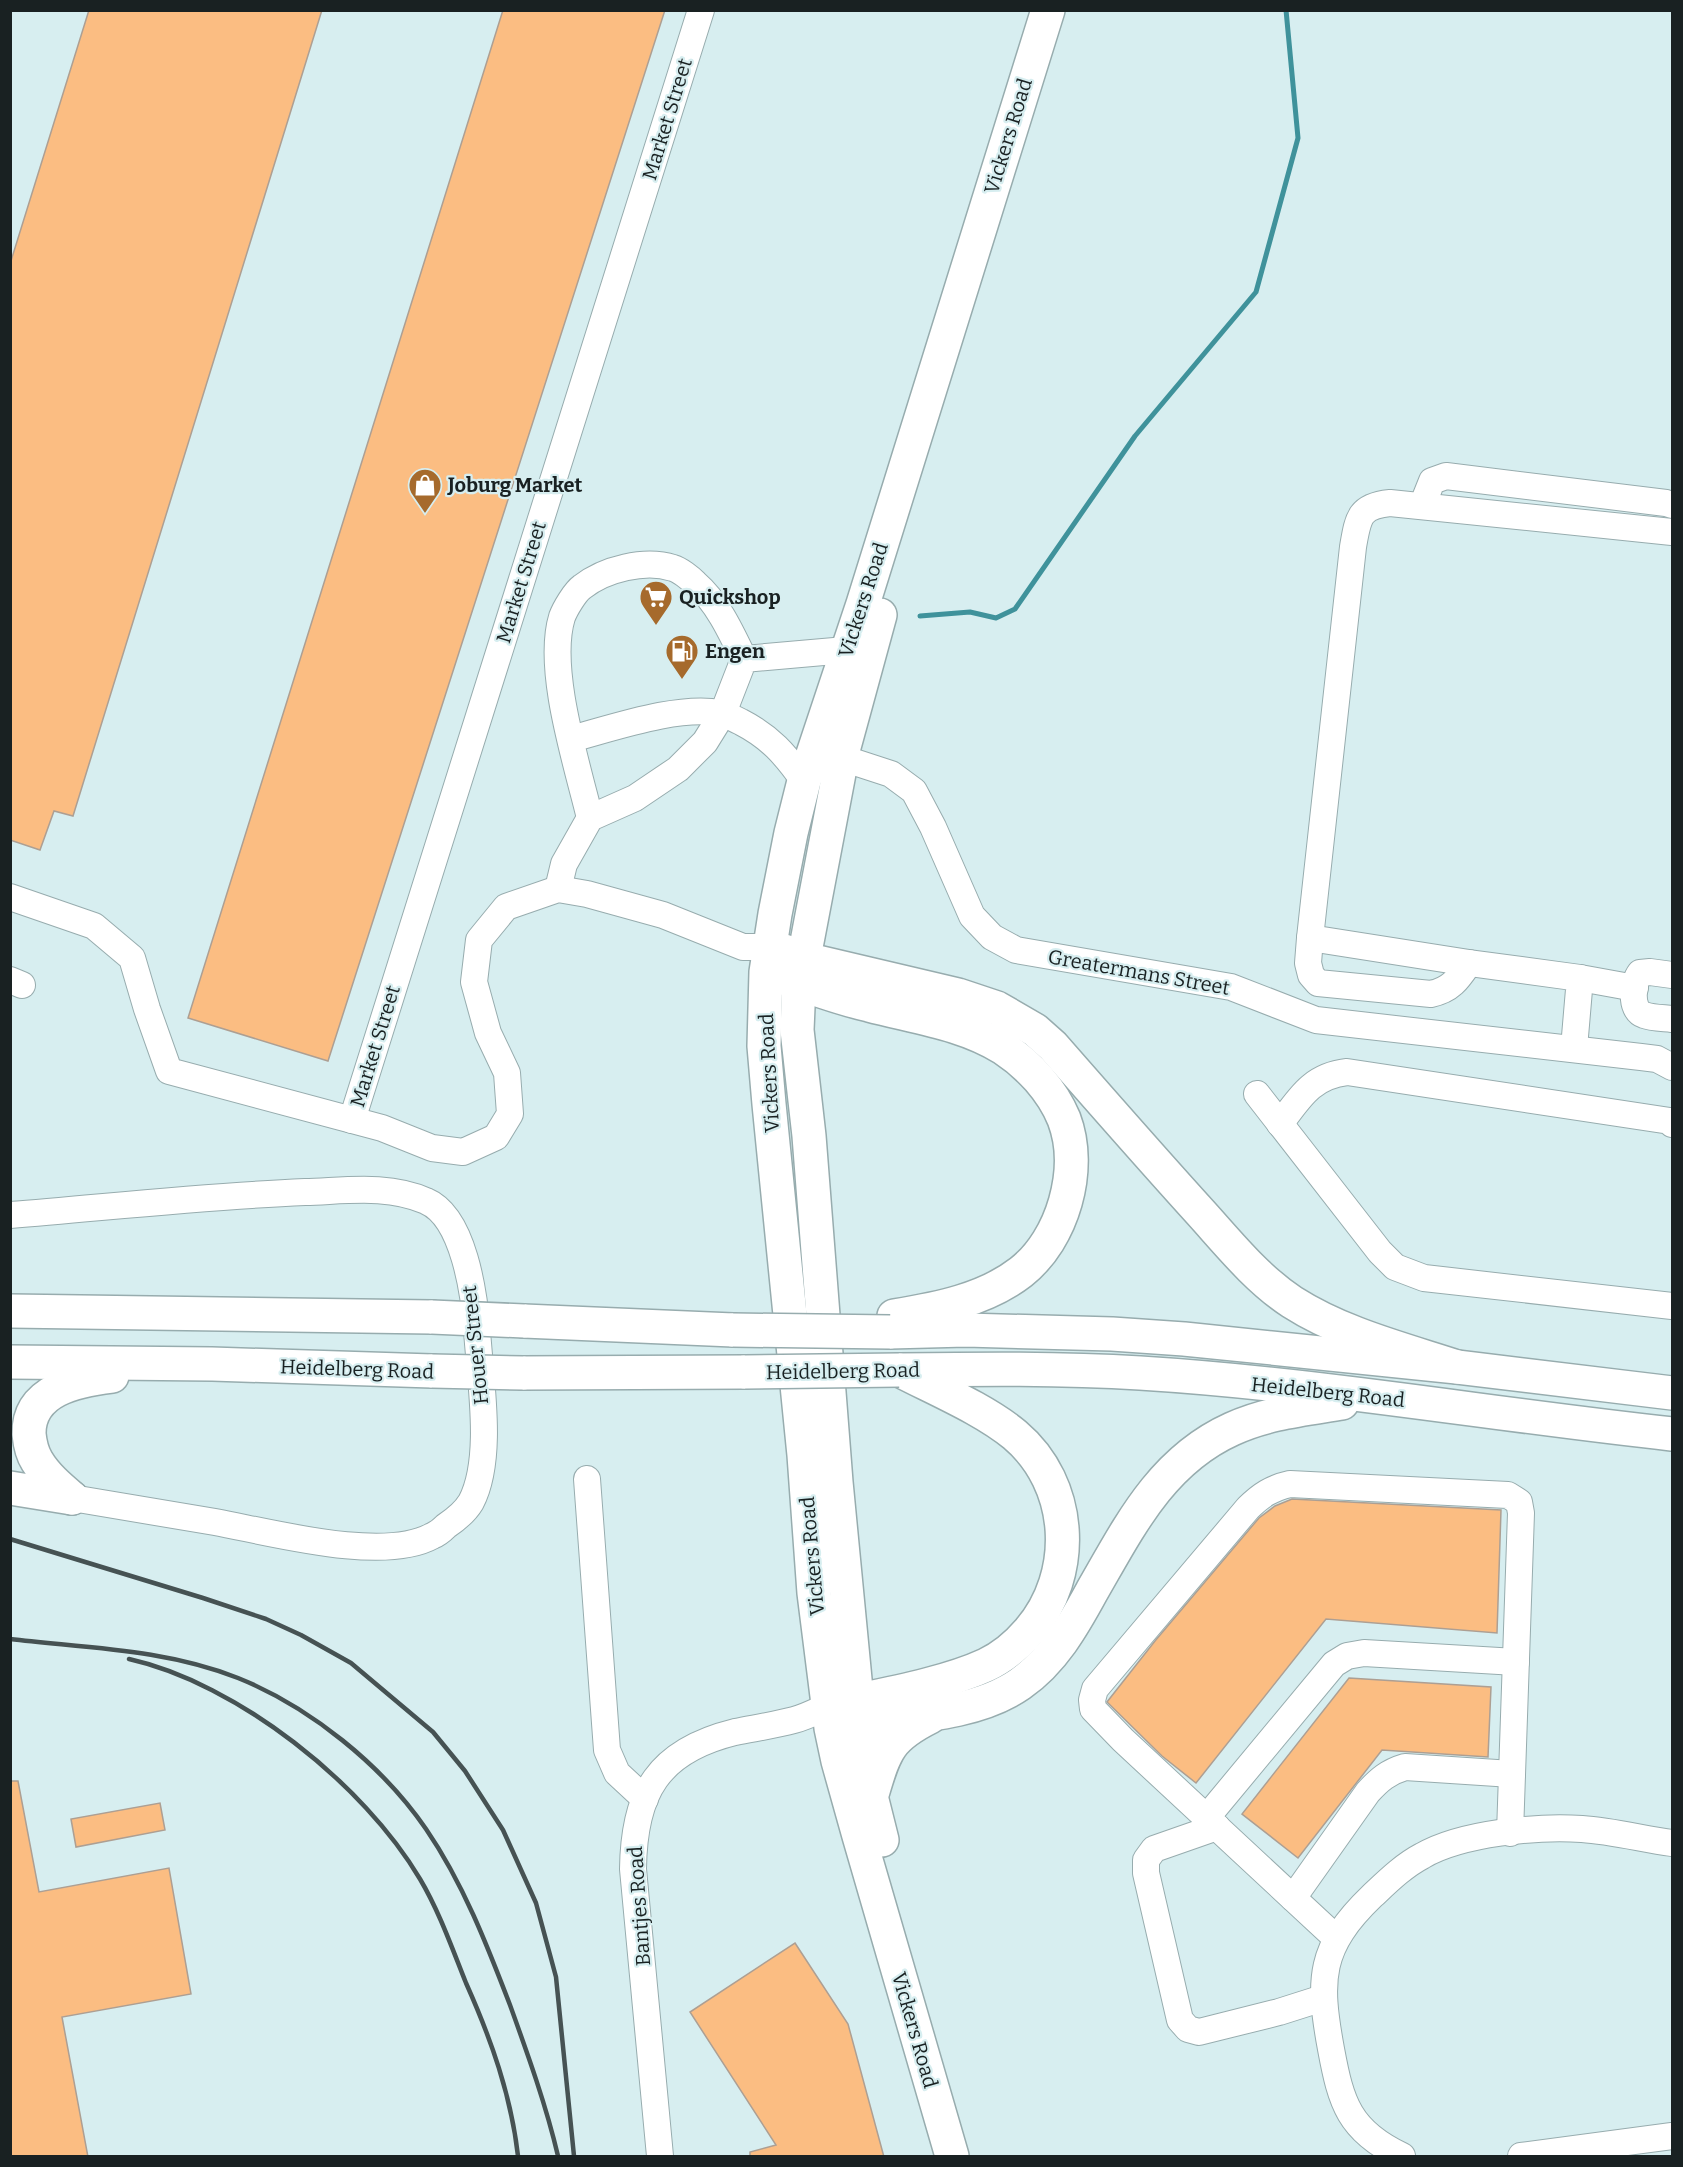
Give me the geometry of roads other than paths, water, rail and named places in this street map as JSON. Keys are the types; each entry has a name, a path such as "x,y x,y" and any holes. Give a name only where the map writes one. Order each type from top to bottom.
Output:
{"main road":[{"name":"Vickers Road","path":"969,2157 879,1830 872,1796 844,1714 814,1593 803,1444 764,1046 760,955 775,914 804,781 863,604 1048,10"},
{"name":"Vickers Road","path":"952,2157 838,1761 851,1638 834,1460 809,1136 797,1030 802,971 842,758 883,605 1067,10"},
{"path":"760,955 802,971 867,1005 948,1025 986,1038 1004,1049 1040,1079 1054,1101 1068,1133 1071,1155 1070,1176 1064,1208 1041,1252 1021,1272 974,1298 885,1325"},
{"path":"802,971 958,995 997,1008 1019,1019 1053,1046 1198,1210 1268,1283 1292,1302 1324,1319 1359,1334 1457,1367"},
{"path":"799,1046 812,1026 826,1016 867,1005"},
{"name":"Heidelberg Road","path":"10,1311 432,1317 733,1330 885,1325 1112,1334 1457,1367 1672,1393"},
{"name":"Heidelberg Road","path":"10,1362 212,1364 523,1373 899,1370 1046,1370 1139,1373 1286,1385 1672,1434"},
{"path":"72,1498 47,1475 35,1459 30,1444 29,1427 33,1412 40,1402 54,1390 92,1378 212,1364"},
{"path":"844,1714 908,1688 946,1679 987,1665 1006,1653 1020,1641 1049,1603 1057,1582 1062,1558 1064,1538 1053,1488 1046,1472 1022,1442 1014,1434 978,1411 899,1370"},
{"path":"844,1714 939,1712 993,1699 1019,1684 1041,1666 1058,1647 1129,1527 1157,1485 1176,1465 1200,1446 1232,1428 1264,1418 1380,1396"},
{"path":"10,1488 72,1498"},
{"path":"851,1638 872,1665 908,1688"},
{"path":"872,1796 888,1749 908,1728 939,1712"}],"street":[{"name":"Market Street","path":"352,1119 701,10"},
{"path":"1422,506 1432,481 1446,476 1672,505"},
{"path":"1469,963 1453,985 1431,994 1318,983 1311,975 1308,963 1356,528 1360,515 1372,505 1390,503 1672,532"},
{"path":"558,889 564,864 590,818 635,798 678,769 705,742 723,713 744,659 724,618 696,584 674,568 645,565 608,572 580,588 562,616 556,657 562,701 590,818"},
{"path":"744,659 846,650"},
{"path":"571,739 664,716 700,710 723,713 772,741 789,759 804,781"},
{"name":"Greatermans Street","path":"842,758 891,774 914,791 933,827 972,916 992,937 1016,950 1230,987 1316,1020 1574,1048 1657,1059 1672,1066"},
{"name":"Market Street","path":"13,904 94,926 132,958 169,1071 352,1119 432,1148 463,1152 496,1137 510,1114 507,1073 488,1033 474,982 478,940 506,907 558,889 586,894 663,915 760,955"},
{"path":"1311,938 1635,988"},
{"path":"1672,975 1640,973 1635,979 1636,1009 1642,1015 1672,1019"},
{"path":"1574,1048 1580,978"},
{"path":"1280,1124 1299,1098 1317,1081 1329,1074 1347,1072 1670,1121 1672,1124"},
{"path":"1257,1094 1380,1252 1395,1267 1424,1278 1672,1305"},
{"name":"Houer Street","path":"10,1215 269,1194 376,1190 407,1194 430,1202 447,1219 459,1244 475,1299 484,1454 479,1482 470,1504 454,1521 430,1538 400,1545 368,1547 317,1542 218,1522 72,1498"},
{"path":"587,1479 607,1750 617,1773 645,1799"},
{"path":"1336,1938 1122,1740 1093,1709 1092,1700 1095,1689 1248,1508 1275,1487 1290,1484 1508,1495 1520,1502 1510,1833"},
{"path":"1323,1998 1279,2012 1199,2032 1188,2029 1180,2020 1146,1873 1146,1860 1154,1849 1212,1822 1334,1664 1347,1656 1364,1653 1516,1662"},
{"name":"Bantjes Road","path":"660,2157 633,1869 633,1840 645,1799 660,1770 678,1755 701,1743 734,1732 795,1720 844,1714"},
{"path":"1293,1898 1368,1792 1392,1771 1404,1767 1512,1774"},
{"path":"1402,2157 1372,2140 1354,2121 1344,2103 1335,2075 1323,1998 1323,1980 1336,1938 1363,1905 1390,1879 1422,1856 1445,1846 1479,1837 1529,1830 1583,1829 1672,1843"},
{"path":"1521,2157 1672,2136"}],"waterway":[{"path":"920,616 970,612 996,618 1015,609 1135,436 1256,292 1298,138 1286,10"}],"railway":[{"path":"10,1539 266,1619 301,1635 351,1663 433,1732 465,1771 503,1830 536,1903 556,1977 574,2156"},
{"path":"10,1639 154,1655 210,1668 265,1690 292,1705 342,1740 366,1761 388,1782 426,1829 463,1893 510,2005 530,2061 558,2156"},
{"path":"129,1659 170,1671 212,1690 254,1714 294,1742 332,1774 366,1808 396,1843 420,1879 433,1904 484,2025 505,2089 518,2156"}],"place":[{"name":"Joburg Market","path":"425,514"},
{"name":"Quickshop","path":"656,626"},
{"name":"Engen","path":"682,680"}]}
